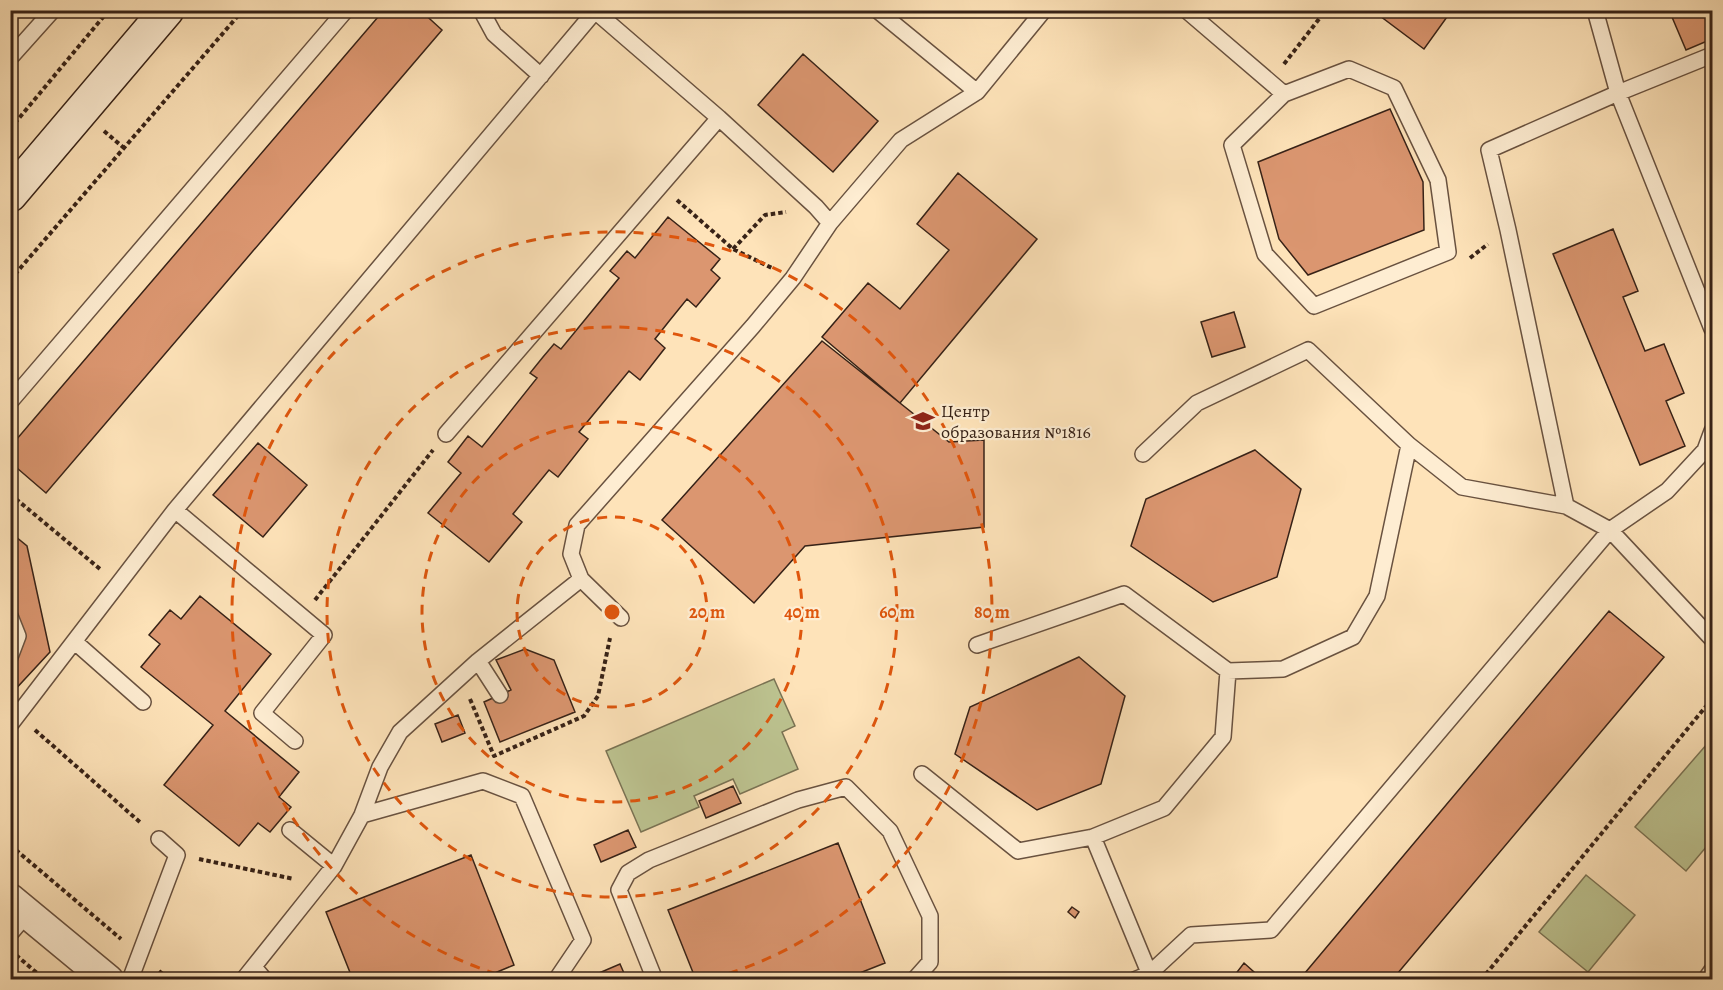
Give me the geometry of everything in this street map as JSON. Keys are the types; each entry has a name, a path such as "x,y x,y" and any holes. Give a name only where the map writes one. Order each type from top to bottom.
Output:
{"street":[{"path":"10,195 167,10"},
{"path":"16,916 108,980"}],"lane":[{"path":"10,58 53,10"},
{"path":"10,402 346,10"},
{"path":"481,10 494,34 542,76"},
{"path":"877,10 977,92"},
{"path":"621,618 581,579 571,554 577,525 753,326 793,278 830,223 901,140 977,92 1044,10"},
{"path":"1186,10 1284,94"},
{"path":"1595,10 1618,93 1713,329"},
{"path":"14,720 175,510 596,11 719,118 816,207 830,223"},
{"path":"1566,506 1489,150 1618,93 1713,55"},
{"path":"1349,69 1394,88 1438,180 1448,252 1314,306 1265,254 1232,145 1284,94 1349,69"},
{"path":"446,434 719,118"},
{"path":"1143,454 1197,403 1308,350 1409,445 1462,487 1566,506 1610,530 1713,639"},
{"path":"1134,980 1151,977 1191,935 1271,930 1610,530 1667,492 1705,450 1713,431"},
{"path":"977,645 1124,594 1228,671 1283,669 1353,637 1377,596 1409,445"},
{"path":"175,510 324,635 262,713 295,741"},
{"path":"243,980 334,866 362,815 380,767 400,732 460,676 581,579"},
{"path":"10,616 18,636 10,657"},
{"path":"75,642 143,702"},
{"path":"478,661 500,695"},
{"path":"922,774 1018,851 1093,837 1164,808 1223,737 1228,671"},
{"path":"362,815 483,781 522,796 583,940 556,980"},
{"path":"655,980 619,890 628,873 649,860 798,800 846,788 890,831 930,916 930,962 914,980"},
{"path":"290,830 334,866"},
{"path":"1093,837 1151,977"},
{"path":"130,980 177,855 159,839"},
{"path":"254,967 265,980"},
{"path":"1705,980 1713,970"}],"path":[{"path":"10,129 109,10"},
{"path":"10,280 243,10"},
{"path":"1270,82 1326,10"},
{"path":"660,185 733,249 793,278"},
{"path":"733,249 765,215 816,207"},
{"path":"302,617 446,434"},
{"path":"10,494 118,585"},
{"path":"460,676 494,756 584,716 598,696 612,632 621,618"},
{"path":"1481,980 1713,699"},
{"path":"14,720 159,839"},
{"path":"10,845 170,980"},
{"path":"177,855 319,885"},
{"path":"10,950 45,980"}],"green space":[{"path":"774,679 795,726 782,732 798,769 740,794 733,779 694,796 699,807 641,832 606,751"},
{"path":"1707,744 1712,748 1712,840 1686,871 1635,827"},
{"path":"1586,875 1635,915 1588,972 1539,932"}],"building":[{"path":"384,10 420,10 442,30 46,493 10,462 10,447"},
{"path":"1372,10 1452,10 1424,49"},
{"path":"1669,10 1712,10 1712,39 1686,50"},
{"path":"803,54 878,121 833,172 758,105"},
{"path":"1390,109 1423,182 1424,230 1308,275 1279,239 1258,162"},
{"name":"Центр образования №1816","path":"958,173 1037,239 900,403 822,337 868,283 900,309 949,250 917,224"},
{"path":"668,217 720,259 711,270 720,278 696,307 687,299 655,339 665,348 640,380 629,371 579,432 588,439 558,477 549,470 513,514 522,522 489,562 428,513 461,473 448,462 468,436 482,447 537,378 530,373 554,344 561,349 619,278 610,271 627,251 635,258"},
{"path":"1613,229 1638,291 1623,297 1645,351 1664,344 1684,393 1666,401 1685,446 1640,465 1553,254"},
{"path":"1234,312 1245,347 1212,357 1201,322"},
{"name":"Центр образования №1816","path":"822,341 949,442 984,440 984,527 805,546 754,603 662,520"},
{"path":"258,443 307,485 263,537 213,495"},
{"path":"1255,450 1301,489 1277,577 1213,602 1131,546 1146,499"},
{"path":"10,532 27,546 50,652 10,695"},
{"path":"200,596 271,654 225,711 299,772 279,797 291,807 270,832 258,823 239,846 164,785 213,725 141,667 160,644 149,635 170,610 181,619"},
{"path":"1609,611 1664,657 1392,980 1299,980"},
{"path":"525,649 554,660 575,712 500,742 484,702 511,690 496,660"},
{"path":"1079,657 1125,696 1101,784 1037,810 955,754 970,707"},
{"path":"458,715 465,733 442,742 435,724"},
{"path":"733,786 741,803 706,818 699,801"},
{"path":"628,830 636,847 601,862 594,845"},
{"path":"838,843 885,963 842,980 696,980 668,910"},
{"path":"471,855 514,965 478,980 353,980 326,912"},
{"path":"1072,907 1079,912 1075,918 1068,912"},
{"path":"1244,963 1263,980 1231,980"},
{"path":"620,964 627,980 585,979"}],"place":[{"name":"Центр образования №1816","path":"923,421"}]}
